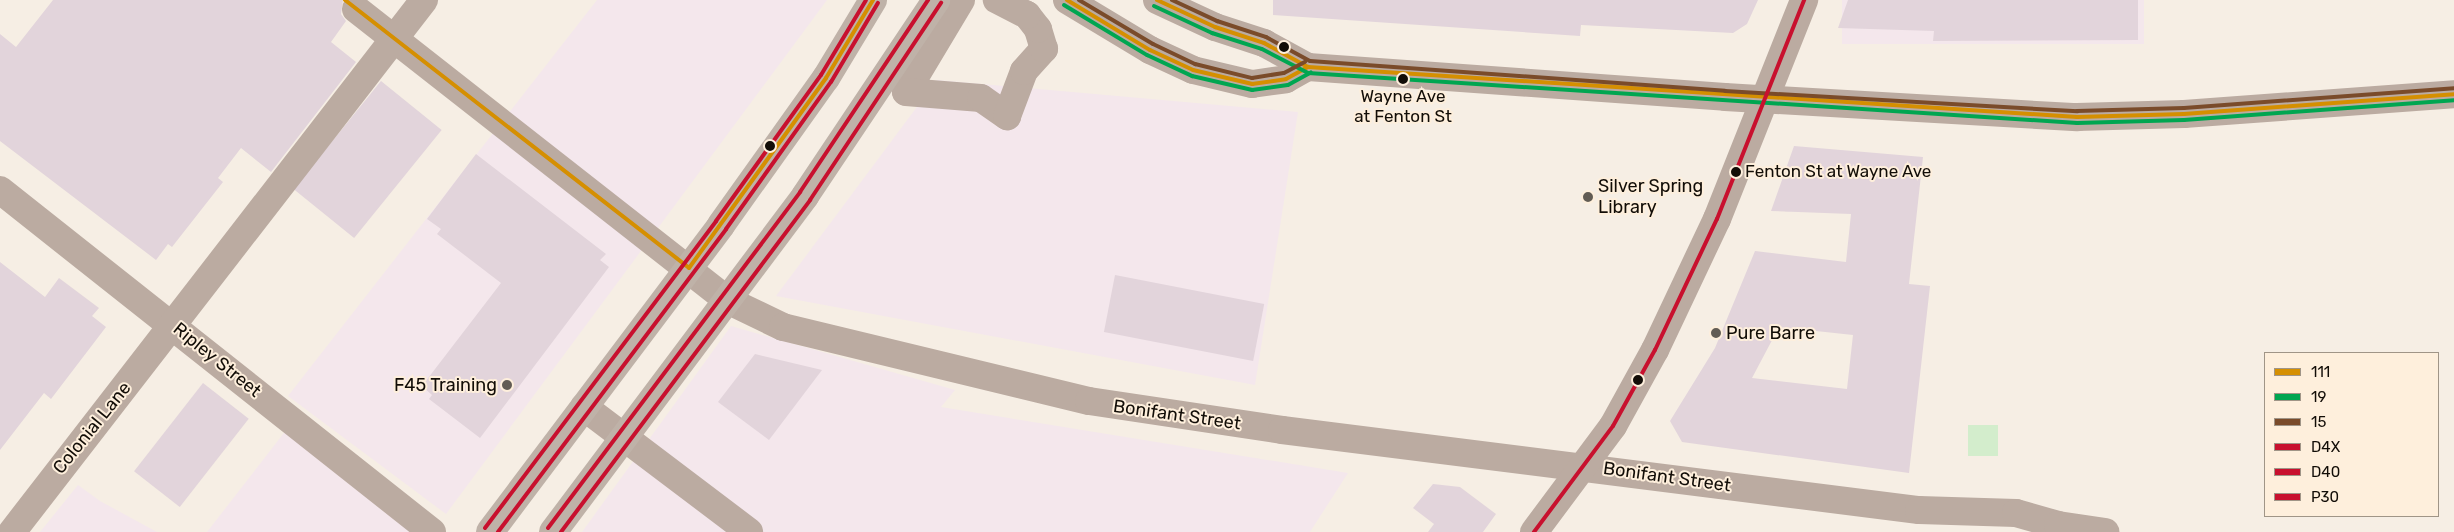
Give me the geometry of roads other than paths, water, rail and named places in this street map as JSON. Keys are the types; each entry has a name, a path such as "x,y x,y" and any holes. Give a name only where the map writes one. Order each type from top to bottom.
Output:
{"highway":[{"path":"490,532 690,268 826,78 873,0"},
{"path":"553,532 805,196 936,0"}],"street":[{"name":"Colonial Lane","path":"12,532 424,0"},
{"path":"961,0 906,92 981,98 1007,116 1024,71 1044,49 1038,29 1027,15 997,0"},
{"path":"1067,0 1150,50 1193,70 1252,84 1286,79 1308,67"},
{"path":"1157,0 1215,27 1264,43 1308,67 1765,100 2077,117 2184,114 2454,94"},
{"path":"1534,532 1613,426 1655,350 1717,219 1804,0"},
{"name":"Bonifant Street","path":"356,9 690,268 727,300 783,327 1089,402 1282,430 1584,466 1919,510 2016,513 2058,525 2105,532"},
{"name":"Ripley Street","path":"0,190 174,325 432,532"},
{"path":"584,406 749,532"}],"place":[{"name":"Wayne Ave at Fenton St","path":"1403,79"},
{"name":"Fenton St at Wayne Ave","path":"1736,172"},
{"name":"Silver Spring Library","path":"1588,197"},
{"name":"Pure Barre","path":"1716,333"},
{"name":"F45 Training","path":"507,385"}]}
